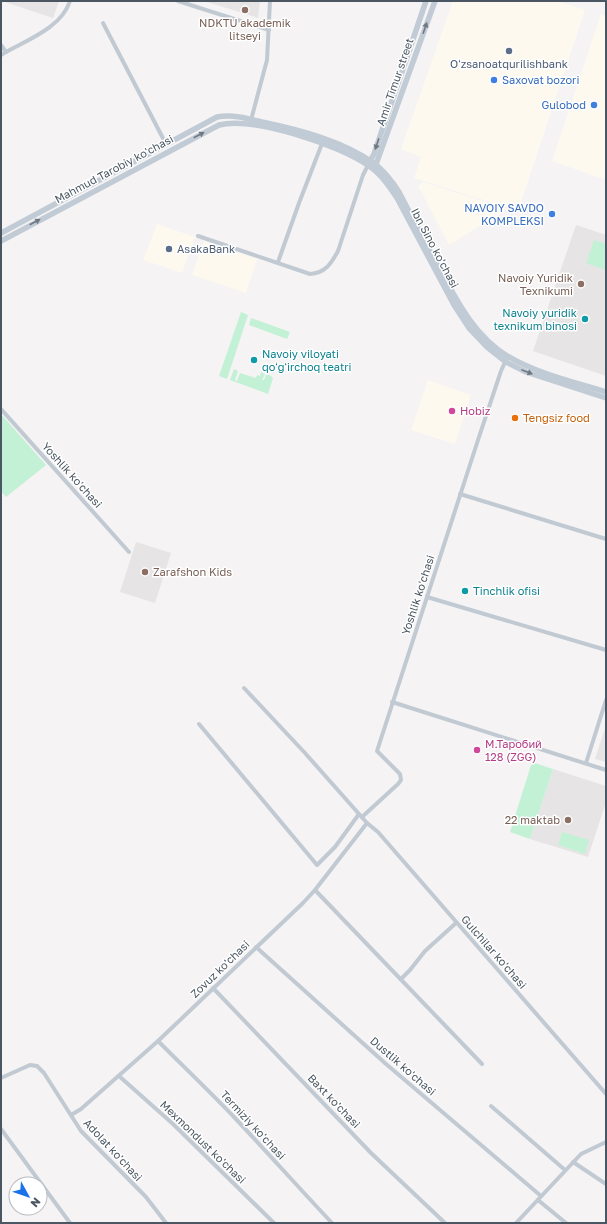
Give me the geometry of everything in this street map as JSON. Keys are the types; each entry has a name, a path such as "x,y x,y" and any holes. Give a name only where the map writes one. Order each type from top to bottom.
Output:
{"main road":[{"name":"Amir Timur street","path":"369,163 374,154 426,1"},
{"name":"Amir Timur street","path":"375,167 435,1"},
{"name":"Mahmud Tarobiy ko'chasi","path":"1,233 217,117 227,115 250,122 283,126 323,141 342,146 388,175 399,192 458,304 483,336 507,359 606,392"},
{"name":"Mahmud Tarobiy ko'chasi","path":"1,241 218,125 225,123 250,122"},
{"path":"507,359 526,372 606,398"}],"street":[{"path":"1,55 55,24 67,9 70,1"},
{"path":"178,1 269,30"},
{"path":"250,122 268,60 270,1"},
{"name":"Mahmud Tarobiy ko'chasi","path":"103,23 166,144"},
{"path":"1,45 6,52"},
{"path":"278,262 323,141"},
{"path":"198,236 310,274 325,270 332,262 340,246 363,175 369,163"},
{"name":"Yoshlik ko'chasi","path":"361,816 401,780 400,774 377,752 460,494 501,371 507,359"},
{"name":"Yoshlik ko'chasi","path":"1,409 130,552"},
{"path":"460,494 606,539"},
{"path":"427,597 606,650"},
{"name":"Gulchilar ko'chasi","path":"244,688 305,753 367,823 378,832 606,1094"},
{"path":"586,763 606,700"},
{"path":"392,702 606,770"},
{"path":"198,724 317,865 361,816"},
{"name":"Zovuz ko'chasi","path":"71,1115 81,1109 158,1041 303,903 315,890 367,823"},
{"path":"315,890 482,1064"},
{"path":"401,979 425,951 456,923"},
{"name":"Dustlik ko'chasi","path":"256,947 566,1223"},
{"name":"Baxt ko'chasi","path":"213,988 371,1153 445,1223"},
{"name":"Termiziy ko'chasi","path":"158,1041 233,1116 332,1223"},
{"name":"Adolat ko'chasi","path":"1,1078 30,1065 37,1066 44,1073 81,1131 146,1197 166,1223"},
{"name":"Mexmondust ko'chasi","path":"119,1076 174,1124 274,1223"},
{"path":"492,1106 565,1170"},
{"path":"1,1129 70,1223"},
{"path":"516,1223 581,1154 606,1142"},
{"path":"573,1162 606,1184"}],"shaded area":[{"path":"2,1 59,1 53,18"},
{"name":"NDKTU akademik litseyi","path":"204,1 260,1 258,18"},
{"name":"Saxovat bozori","path":"453,1 557,1 585,10 518,211 414,178 421,157 401,149"},
{"path":"601,14 606,15 606,180 552,161"},
{"path":"423,182 508,209 449,245 418,186"},
{"path":"157,224 195,237 182,273 143,260"},
{"name":"Navoiy Yuridik Texnikumi","path":"576,225 606,235 606,376 533,351"},
{"path":"204,241 257,259 246,293 192,275"},
{"path":"428,380 471,395 455,444 411,430"},
{"name":"Zarafshon Kids","path":"136,542 171,553 155,603 120,592"},
{"path":"606,725 606,762 595,759"},
{"name":"22 maktab","path":"553,769 606,786 606,802 588,857 530,839"}],"green space":[{"path":"594,240 606,244 606,270 586,263"},
{"path":"241,312 248,315 227,379 219,376"},
{"path":"251,318 290,332 287,339 249,325"},
{"path":"234,369 238,371 235,380 237,381 240,373 256,378 257,375 260,376 261,372 265,374 262,380 264,380 267,373 273,378 268,394 230,380"},
{"path":"1,414 46,465 6,497 1,491"},
{"path":"532,762 553,769 530,839 510,832"},
{"path":"562,832 589,840 585,854 558,845"}],"place":[{"name":"NDKTU akademik litseyi","path":"245,10"},
{"name":"Oʻzsanoatqurilishbank","path":"509,51"},
{"name":"Saxovat bozori","path":"494,80"},
{"name":"Gulobod","path":"594,105"},
{"name":"NAVOIY SAVDO KOMPLEKSI","path":"552,214"},
{"name":"AsakaBank","path":"169,249"},
{"name":"Navoiy Yuridik Texnikumi","path":"581,284"},
{"name":"Navoiy yuridik texnikum binosi","path":"585,319"},
{"name":"Navoiy viloyati qoʻgʻirchoq teatri","path":"254,360"},
{"name":"Hobiz","path":"452,411"},
{"name":"Tengsiz food","path":"515,418"},
{"name":"Zarafshon Kids","path":"145,572"},
{"name":"Tinchlik ofisi","path":"465,591"},
{"name":"М.Таробий 128 (ZGG)","path":"477,750"},
{"name":"22 maktab","path":"568,820"}]}
